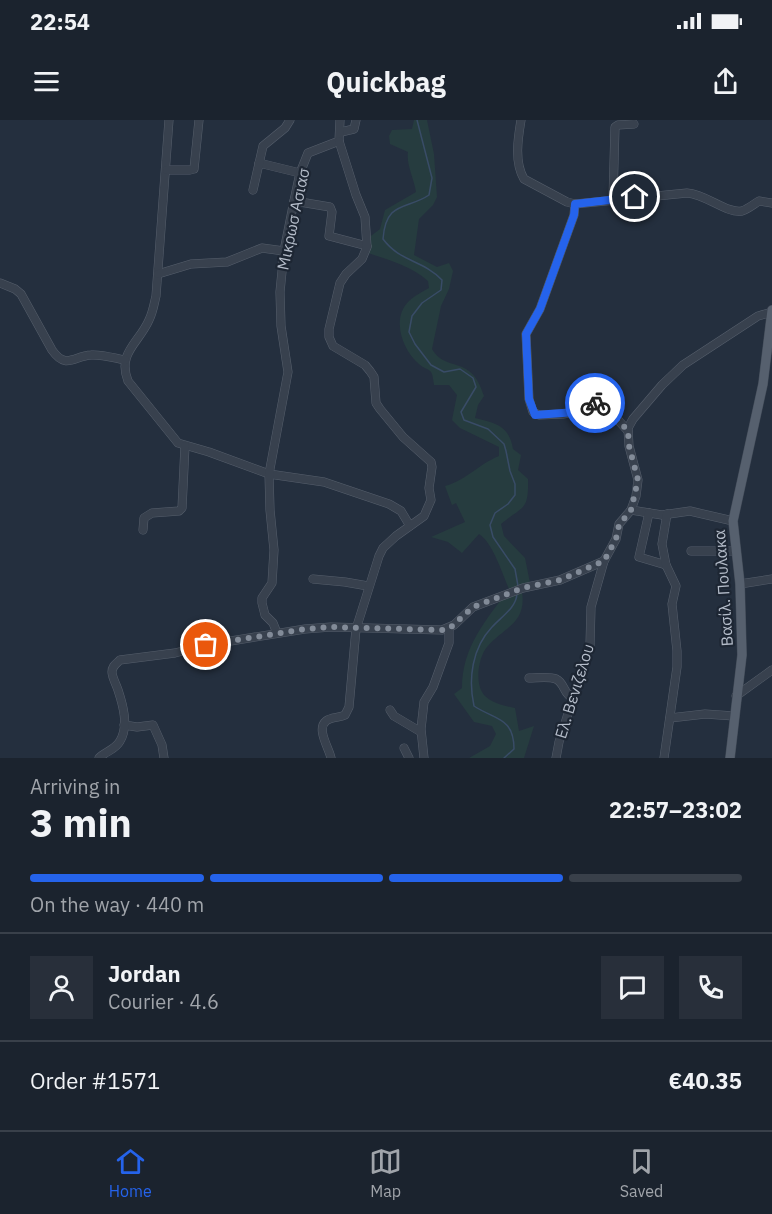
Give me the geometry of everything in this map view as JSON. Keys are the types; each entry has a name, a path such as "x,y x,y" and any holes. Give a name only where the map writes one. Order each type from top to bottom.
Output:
{"main road":[{"name":"Βασίλ. Πουλακα","path":"730,758 742,655 740,584 733,521 763,384 772,311"}],"street":[{"path":"169,120 156,296 149,320 125,360 124,371 128,381 173,439 185,446 209,452 269,474 324,482 389,504 401,511 410,526"},
{"path":"167,170 194,168 199,120"},
{"path":"253,190 264,144 285,128 290,120"},
{"path":"331,758 323,725 327,720 345,715 349,707 356,629 368,586 383,548 424,516 430,505 430,462 403,437 376,403 374,377 370,371 365,365 333,346 329,337 340,283 362,259 367,246 365,217 339,141 340,120"},
{"path":"341,132 354,129 356,120"},
{"path":"520,120 518,159 520,173 524,179 567,202 575,204 697,193 730,210 741,211 759,201 772,203"},
{"path":"614,199 615,128 618,125 634,124"},
{"name":"Μικρωσ Ασιασ","path":"277,633 273,623 265,615 262,598 272,583 269,474 289,366 279,303 284,251 300,173 308,153 339,141"},
{"path":"259,163 300,173"},
{"path":"294,201 330,207 332,212 329,236 367,246"},
{"path":"575,204 574,215 540,309 526,334 529,399 533,412 539,415 576,412 600,402 628,431 633,419 683,364 758,316 772,311"},
{"path":"158,274 191,264 227,262 262,248 284,251"},
{"path":"0,283 21,294 52,350 59,357 72,360 93,355 125,360"},
{"name":"Ελ. Βενιζελου","path":"556,758 590,645 591,607 604,561 616,539 619,525 631,510 638,480 629,446 628,431"},
{"path":"143,530 143,521 148,514 179,511 182,507 185,446"},
{"path":"631,510 667,514 690,511 733,521"},
{"path":"649,513 639,557 666,565"},
{"path":"664,758 677,667 677,634 672,604 676,586 666,565 662,544 667,514"},
{"path":"691,551 736,551"},
{"path":"99,758 117,746 122,739 124,724 120,696 112,672 120,660 176,653 206,645 277,633 331,627 435,631 449,629 473,607 523,588 560,580 604,561"},
{"path":"313,579 368,586"},
{"path":"740,584 772,579"},
{"path":"424,758 421,732 424,702 433,687 449,644 449,629"},
{"path":"736,696 772,670"},
{"path":"530,678 556,680 567,696 573,698"},
{"path":"390,710 394,716 421,732"},
{"path":"670,718 705,714 734,716"},
{"path":"124,724 138,727 153,725 162,745 164,758"},
{"path":"404,748 409,758"}],"green space":[{"path":"414,120 427,120 434,154 437,197 433,205 419,219 414,255 437,267 449,263 453,271 449,289 441,306 432,349 445,361 466,369 479,383 484,396 478,405 475,418 500,426 504,430 513,449 521,455 518,470 528,479 527,497 523,507 501,524 504,536 525,558 531,588 522,592 523,602 517,618 493,640 484,652 478,679 485,696 495,702 515,708 519,731 534,726 524,758 469,758 490,746 496,734 492,726 474,722 454,694 462,688 466,660 477,635 509,589 500,567 489,544 479,534 462,553 448,542 431,537 465,522 456,503 452,505 445,486 499,456 499,447 460,428 452,420 457,395 449,385 434,385 430,370 422,367 413,358 404,342 400,325 404,308 411,299 429,288 428,281 405,267 362,251 363,242 380,229 385,210 416,192 409,167 408,152 390,144 389,136 392,130 412,129"}],"waterway":[{"path":"417,120 432,178 429,195 393,212 388,218 383,239 404,257 427,268 442,280 441,290 422,303 412,316 409,332 431,365 444,372 460,369 473,378 476,387 461,412 464,420 488,429 504,444 515,484 515,495 508,504 495,513 490,525 493,537 515,569 518,586"},
{"path":"504,758 514,749 511,731 502,721 474,706 471,685 473,664 480,644 485,635 511,608 517,594"}],"way so far":[{"path":"206,645 331,627 373,630 435,631 449,629 473,607 523,588 560,580 604,561 616,539 619,525 631,510 638,480 629,446 628,431 600,402 595,403"}],"route":[{"path":"595,403 576,412 535,415 529,399 526,334 540,309 574,215 575,204 584,201 635,197"}]}
